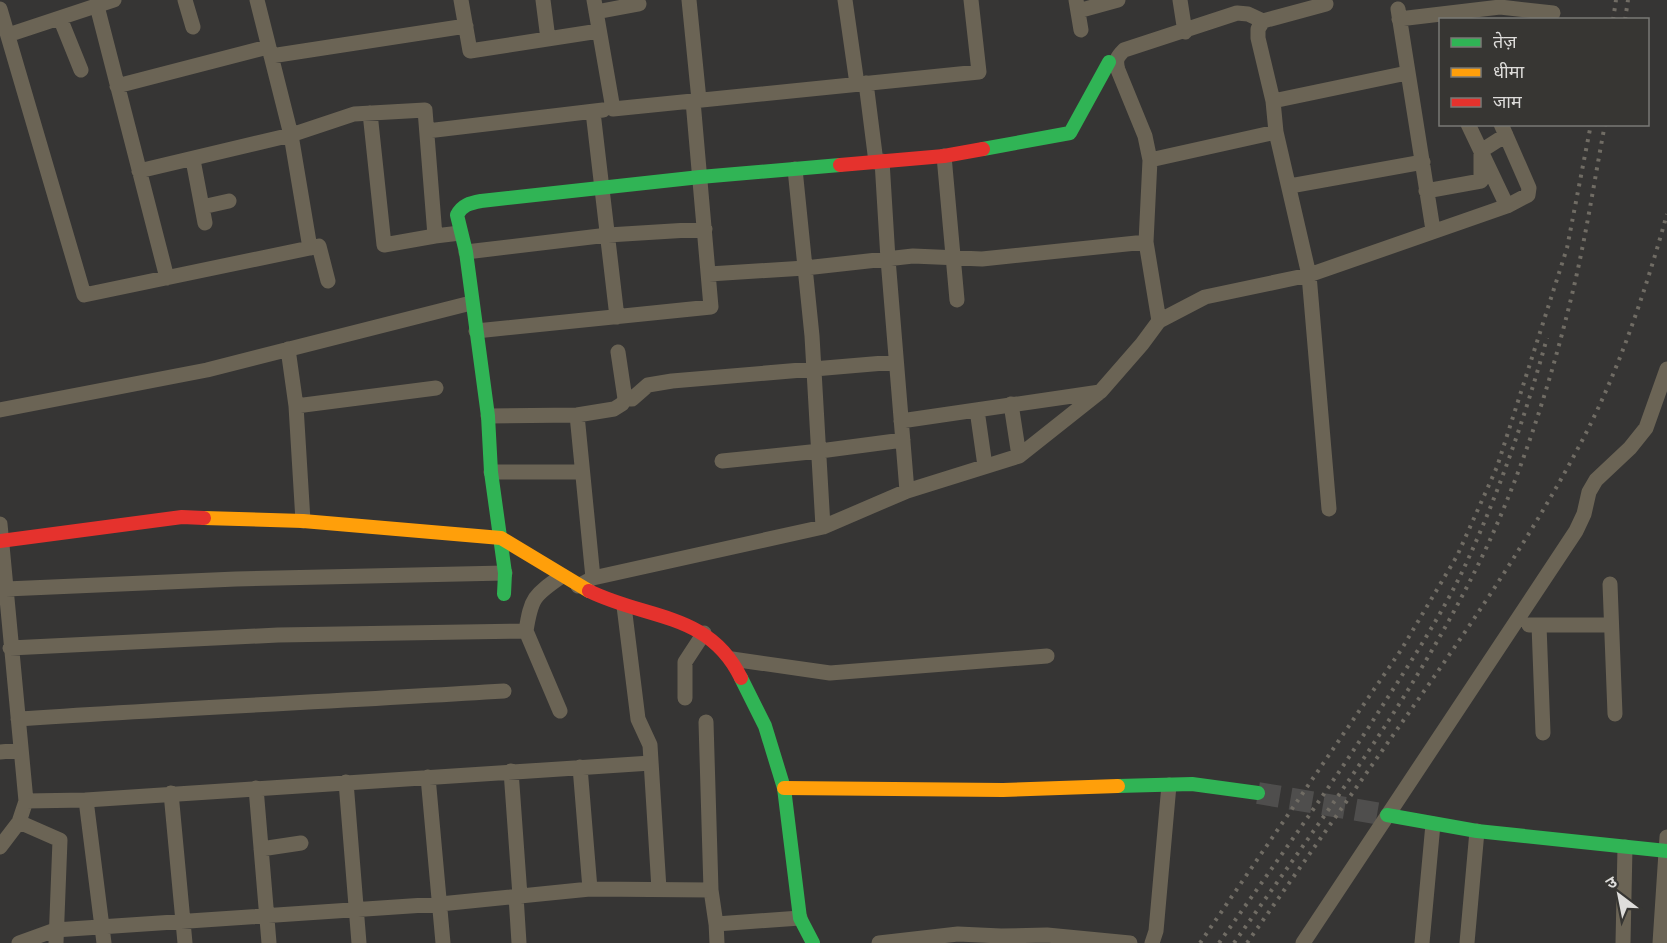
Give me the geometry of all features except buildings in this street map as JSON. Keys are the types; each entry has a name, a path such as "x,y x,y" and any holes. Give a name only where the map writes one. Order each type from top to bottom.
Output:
{"street":[{"path":"8,35 114,0"},
{"path":"184,0 193,27"},
{"path":"257,0 291,135 310,248"},
{"path":"461,0 470,51 599,30"},
{"path":"543,0 548,39"},
{"path":"476,331 711,307 689,0"},
{"path":"845,0 879,162 907,491"},
{"path":"427,131 696,100 979,72 971,0"},
{"path":"1081,30 1077,5 1118,0"},
{"path":"1180,0 1185,32"},
{"path":"613,109 595,6 639,4"},
{"path":"1326,4 1304,4 1263,21 1258,28 1258,38 1273,101 1276,132 1309,275 1329,509"},
{"path":"97,6 166,278"},
{"path":"1433,230 1399,14 1500,7 1553,13"},
{"path":"0,9 84,296 319,246 328,281"},
{"path":"1160,321 1146,242 1150,160 1146,136 1118,70 1117,57 1124,50 1185,32 1237,13 1248,14 1263,21"},
{"path":"60,18 81,70"},
{"path":"117,86 270,52 466,26"},
{"path":"504,594 506,573 490,472 488,416 471,303 466,252 457,215 460,208 468,203 700,177 944,156 1070,133 1110,62"},
{"path":"1273,101 1407,73"},
{"path":"139,171 291,135 354,114 425,110 435,236"},
{"path":"593,112 617,317"},
{"path":"370,113 384,246 460,233"},
{"path":"1469,126 1507,206"},
{"path":"578,586 593,578 824,527 907,491 1019,456 1101,391 1160,321 1205,297 1309,275 1507,206 1528,195 1529,188 1504,130 1481,152 1480,181 1426,191"},
{"path":"1150,160 1276,132"},
{"path":"944,156 957,300"},
{"path":"193,160 205,223"},
{"path":"1290,186 1423,162"},
{"path":"795,169 815,369 824,527"},
{"path":"202,207 229,201"},
{"path":"466,252 608,235 705,229"},
{"path":"709,274 805,268 913,256 982,259 1146,242"},
{"path":"0,410 207,370 471,303"},
{"path":"288,349 296,406 303,520"},
{"path":"488,416 577,415 614,409 625,399 618,352"},
{"path":"625,399 632,399 648,386 672,381 896,362"},
{"path":"1303,943 1576,531 1584,514 1589,492 1596,480 1630,448 1646,428 1667,369"},
{"path":"296,406 436,388"},
{"path":"901,420 1101,391"},
{"path":"1011,405 1019,456"},
{"path":"977,410 986,466"},
{"path":"577,415 593,578"},
{"path":"722,461 903,440"},
{"path":"490,472 581,472"},
{"path":"1,541 182,517 303,520 501,538 578,586 624,606 680,621 705,633 732,659 765,726 784,788 800,918 808,938 813,943"},
{"path":"0,524 6,589 7,639 26,801 19,822 0,847"},
{"path":"6,589 225,579 506,573"},
{"path":"560,711 526,631 530,607 536,596 562,576"},
{"path":"1610,584 1615,714"},
{"path":"624,606 638,719 650,745 659,889"},
{"path":"1514,625 1611,625"},
{"path":"1539,625 1543,734"},
{"path":"7,639 526,631"},
{"path":"685,698 685,662 705,633"},
{"path":"732,659 830,673 1047,656"},
{"path":"18,719 504,691"},
{"path":"706,722 711,890 717,943"},
{"path":"0,752 21,750"},
{"path":"26,801 86,800 651,763"},
{"path":"580,767 590,889"},
{"path":"511,771 519,943"},
{"path":"428,777 443,943"},
{"path":"346,782 359,943"},
{"path":"784,788 1003,790 1169,785 1215,786 1258,793"},
{"path":"1152,943 1169,785"},
{"path":"256,788 269,943"},
{"path":"171,793 185,943"},
{"path":"86,800 104,943"},
{"path":"1387,815 1477,831 1625,847 1666,846 1659,943"},
{"path":"19,822 60,840 56,937"},
{"path":"1422,943 1433,824"},
{"path":"1467,943 1477,831"},
{"path":"261,849 301,843"},
{"path":"1623,943 1625,847"},
{"path":"19,943 103,927 441,903 590,889 711,890"},
{"path":"716,922 716,924 800,918"},
{"path":"879,943 958,934 1001,940 1047,935 1130,943"}],"tunnel":[{"path":"1258,793 1387,815"}],"railway":[{"path":"1613,18 1616,0"},
{"path":"1625,18 1628,0"},
{"path":"1200,943 1401,650 1457,556 1497,467 1567,248 1591,126"},
{"path":"1234,943 1391,718 1447,624 1490,541 1533,431 1556,356 1579,262 1605,126"},
{"path":"1247,943 1475,616 1544,509 1585,435 1610,381 1641,298 1667,214"},
{"path":"1219,943 1342,768 1414,657 1445,604 1477,540 1500,483 1530,397 1547,338"}],"traffic: fast":[{"path":"983,149 1070,133 1109,62"},
{"path":"504,594 505,573 491,472 488,416 466,252 457,215 461,209 481,201 700,177 840,165"},
{"path":"741,678 765,726 784,788 800,918 813,943"},
{"path":"1118,786 1192,784 1258,793"},
{"path":"1387,815 1477,831 1667,851"}],"traffic: slow":[{"path":"204,518 303,521 501,538 589,591"},
{"path":"784,788 1003,790 1118,786"}],"traffic: jam":[{"path":"840,165 944,156 983,149"},
{"path":"0,541 182,517 204,518"},
{"path":"589,591 694,629 712,641 728,657 741,678"}]}
